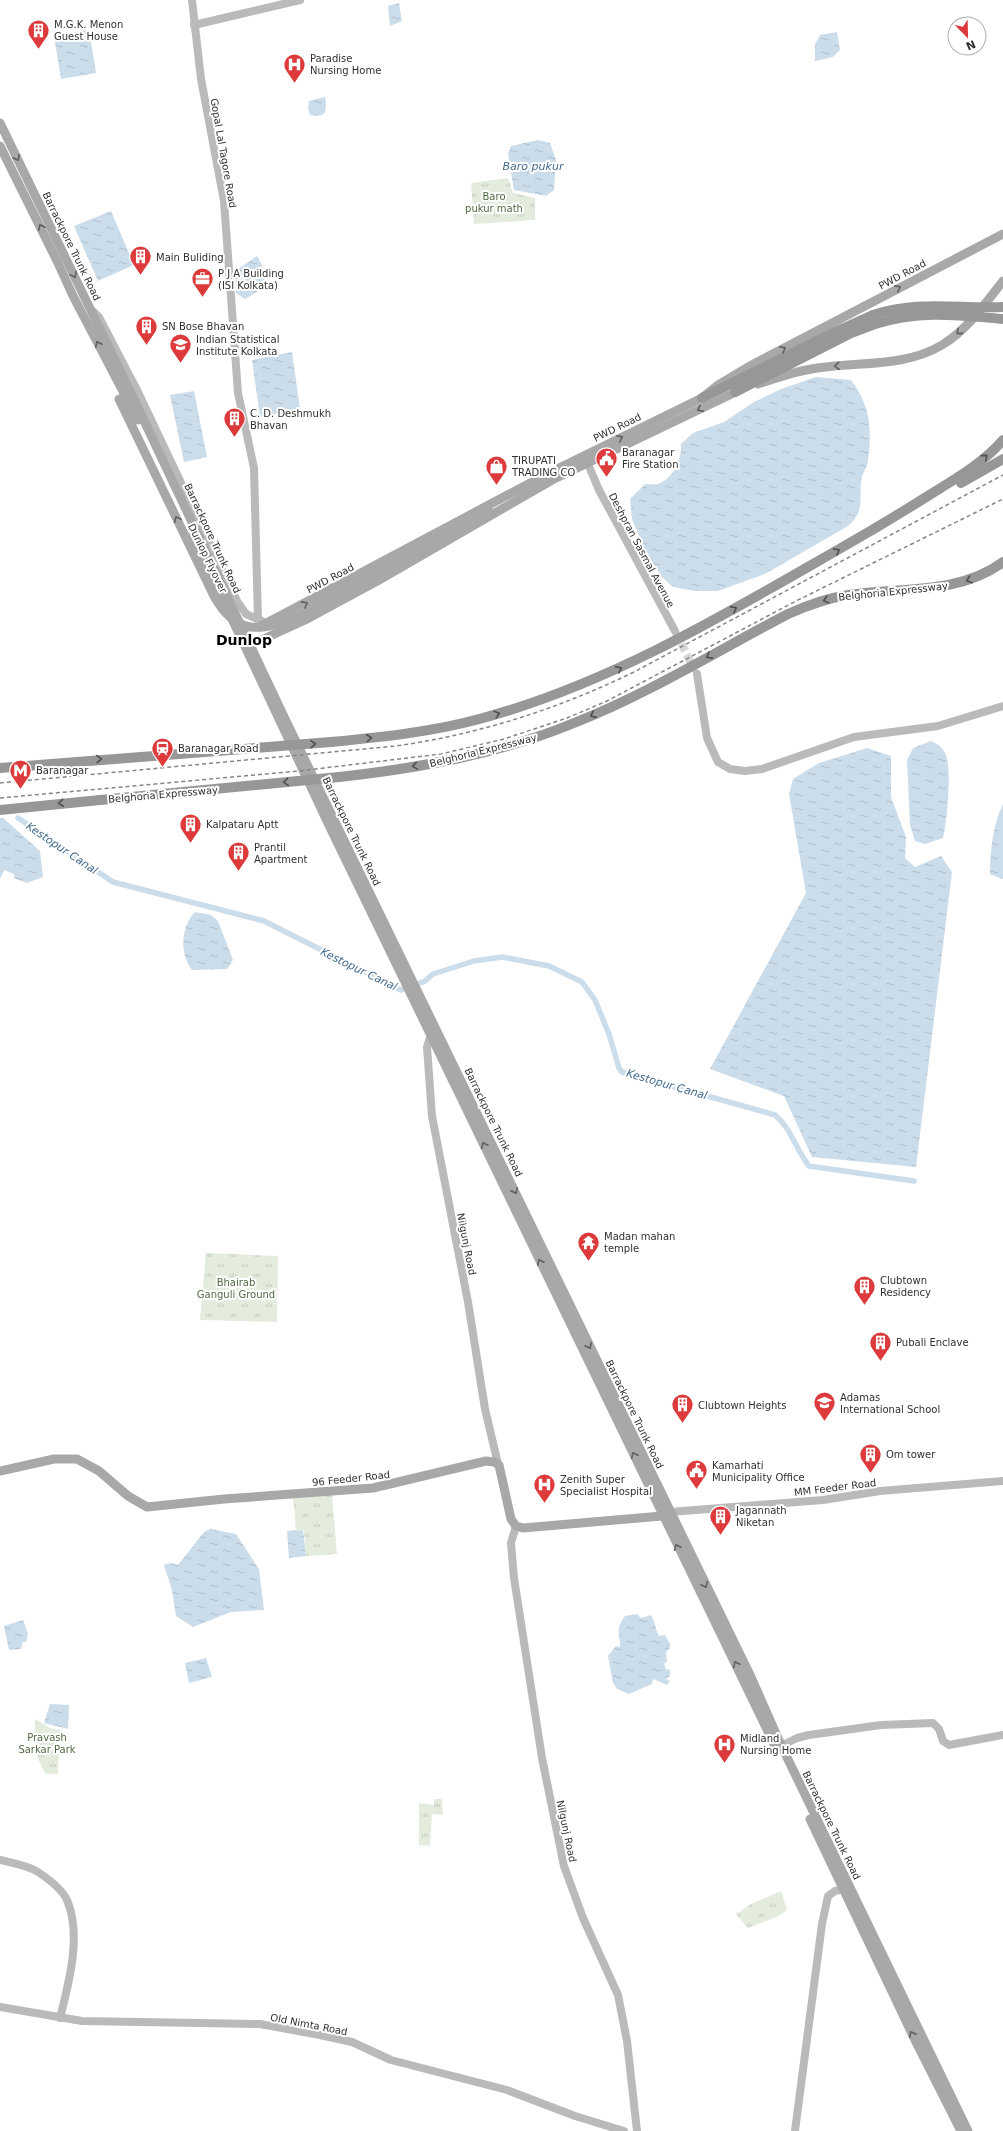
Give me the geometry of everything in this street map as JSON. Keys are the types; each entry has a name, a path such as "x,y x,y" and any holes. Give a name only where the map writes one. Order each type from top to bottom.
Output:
{"highway":[{"path":"735,392 851,333 888,310 918,306 1003,307"},
{"path":"702,398 835,332 874,320 925,314 1003,319"},
{"path":"0,768 331,742 399,735 442,728 481,719 547,698 613,672 766,591 870,532 967,471 1003,440"},
{"path":"885,523 1003,459"},
{"name":"Belghoria Expressway","path":"1,810 339,777 428,764 518,743 574,724 613,706 788,614 808,606 850,595 956,584 983,575 1003,562"}],"main road":[{"name":"Barrackpore Trunk Road","path":"0,122 91,310 242,635"},
{"name":"Barrackpore Trunk Road","path":"0,146 73,296 148,440 666,1514 751,1677 778,1747 916,2042 961,2131"},
{"name":"PWD Road","path":"242,635 271,622 702,398 718,385 748,368 1003,234"},
{"name":"PWD Road","path":"248,647 305,620 379,580 586,459 735,392 811,369 890,362 920,356 942,345 967,326 1003,281"},
{"name":"Dunlop Flyover","path":"109,364 111,380 214,596 222,610 234,621 243,624 261,628 270,628 299,616 502,504 518,499"},
{"name":"96 Feeder Road","path":"0,1471 54,1459 77,1459 99,1471 128,1496 147,1507 209,1500 373,1488 486,1462 494,1462 498,1464"},
{"path":"498,1464 511,1519 516,1526 531,1528 666,1514"},
{"name":"Barrackpore Trunk Road","path":"778,1747 968,2131"}],"street":[{"name":"Gopal Lal Tagore Road","path":"192,0 201,79 224,201 238,393 254,468 258,620"},
{"path":"194,25 300,0"},
{"path":"91,310 99,317 138,390 237,601 246,614 258,620 271,622"},
{"name":"Deshpran Sasmal Avenue","path":"586,459 599,490 674,630"},
{"path":"696,674 706,730 718,762 730,769 745,771 762,769 854,737 938,726 1003,706"},
{"name":"Nilgunj Road","path":"433,1030 427,1047 432,1116 468,1302 484,1409 498,1464"},
{"name":"MM Feeder Road","path":"666,1514 823,1500 880,1491 1003,1481"},
{"name":"Nilgunj Road","path":"516,1526 511,1543 514,1578 547,1784 564,1866 583,1918 618,1995 627,2041 637,2131"},
{"path":"778,1747 809,1735 902,1724 933,1724 939,1730 943,1741 948,1745 1003,1735"},
{"path":"0,1860 38,1872 66,1899 73,1924 73,1945 65,1998 60,2018"},
{"path":"795,2131 822,1924 828,1896 835,1891 844,1889"},
{"name":"Old Nimta Road","path":"0,2007 82,2021 129,2023 260,2024 320,2034 352,2042 391,2060 507,2090 575,2116 624,2131"}],"green space":[{"name":"Baro pukur math","path":"508,178 513,193 535,198 535,220 474,224 471,183"},
{"name":"Bhairab Ganguli Ground","path":"206,1253 278,1256 277,1322 200,1320"},
{"path":"332,1495 337,1554 306,1556 304,1530 296,1530 293,1498"},
{"name":"Pravash Sarkar Park","path":"35,1719 50,1728 60,1730 58,1774 45,1774 37,1756 34,1754"},
{"path":"434,1799 442,1799 443,1815 432,1814 430,1846 419,1845 419,1803 433,1805 434,1807"},
{"path":"781,1891 787,1910 779,1916 748,1928 736,1914 751,1904"}],"water":[{"path":"399,3 402,21 390,26 388,6"},
{"path":"89,30 96,73 61,79 54,36"},
{"path":"837,32 840,50 833,57 815,61 815,44 820,35"},
{"path":"325,97 325,112 316,116 310,115 308,108 309,101"},
{"name":"Baro pukur","path":"538,140 550,143 556,160 554,190 546,196 514,190 508,154 511,146"},
{"path":"111,211 134,265 98,281 74,226"},
{"path":"257,256 262,265 265,287 245,299 236,293 235,271"},
{"path":"292,352 300,409 260,417 252,360"},
{"path":"816,377 851,380 858,390 866,409 870,428 869,449 867,464 861,479 860,506 853,521 848,526 765,574 718,591 695,591 673,587 662,577 647,554 632,519 630,499 645,484 658,484 673,473 680,456 681,444 693,433 724,422 754,402 781,389"},
{"path":"194,391 207,457 184,462 170,395"},
{"path":"931,741 940,746 946,755 949,772 948,796 943,838 925,844 915,841 910,825 907,760 913,748"},
{"path":"867,748 891,756 891,797 906,837 905,858 915,867 941,856 952,872 916,1167 812,1157 784,1096 710,1069 806,893 789,794 793,779 819,763"},
{"path":"1003,804 1002,879 990,874 993,838 997,820"},
{"path":"0,818 3,818 40,851 43,877 27,883 14,878 14,874 4,870 0,879"},
{"path":"195,912 211,915 218,921 233,960 227,969 192,970 188,963 185,956 183,940 184,932 190,918"},
{"path":"210,1529 236,1534 259,1569 264,1610 231,1612 193,1627 176,1616 172,1590 164,1565 171,1563 178,1565 204,1532"},
{"path":"303,1530 306,1556 289,1558 287,1531"},
{"path":"637,1614 641,1618 651,1615 659,1636 665,1635 670,1644 670,1648 666,1652 667,1661 664,1664 666,1669 670,1670 670,1676 666,1679 670,1681 667,1685 653,1679 652,1684 629,1694 617,1689 613,1683 608,1656 616,1646 620,1647 619,1628 625,1616"},
{"path":"23,1620 28,1634 26,1642 23,1642 21,1649 9,1650 4,1626"},
{"path":"206,1658 212,1677 189,1683 185,1663"},
{"path":"50,1704 69,1705 68,1729 44,1723"}],"waterway":[{"name":"Kestopur Canal","path":"18,818 113,882 264,921 401,990 425,981 433,974 474,961 502,957 549,966 582,982 595,1000 609,1034 619,1068 622,1072 775,1115 781,1120 809,1166 914,1181"}],"tunnel":[{"path":"676,633 695,671"}],"railway":[{"path":"0,783 396,746 458,735 518,718 547,709 634,672 1003,475"},
{"path":"0,798 299,771 441,754 504,739 567,718 607,701 796,601 1003,499"}],"place":[{"name":"M.G.K. Menon Guest House","path":"38,50"},
{"name":"Paradise Nursing Home","path":"294,84"},
{"name":"Main Buliding","path":"141,276"},
{"name":"P J A Building (ISI Kolkata)","path":"203,298"},
{"name":"SN Bose Bhavan","path":"146,346"},
{"name":"Indian Statistical Institute Kolkata","path":"180,364"},
{"name":"C. D. Deshmukh Bhavan","path":"235,438"},
{"name":"Baranagar Fire Station","path":"607,478"},
{"name":"TIRUPATI TRADING CO","path":"496,486"},
{"name":"Baranagar Road","path":"162,768"},
{"name":"Baranagar","path":"20,790"},
{"name":"Kalpataru Aptt","path":"190,844"},
{"name":"Prantil Apartment","path":"238,872"},
{"name":"Madan mahan temple","path":"589,1262"},
{"name":"Clubtown Residency","path":"864,1306"},
{"name":"Pubali Enclave","path":"881,1362"},
{"name":"Adamas International School","path":"824,1422"},
{"name":"Clubtown Heights","path":"682,1424"},
{"name":"Om tower","path":"871,1474"},
{"name":"Kamarhati Municipality Office","path":"697,1490"},
{"name":"Zenith Super Specialist Hospital","path":"544,1504"},
{"name":"Jagannath Niketan","path":"720,1536"},
{"name":"Midland Nursing Home","path":"724,1764"}],"district":[{"name":"Dunlop","path":"244,640"}]}
